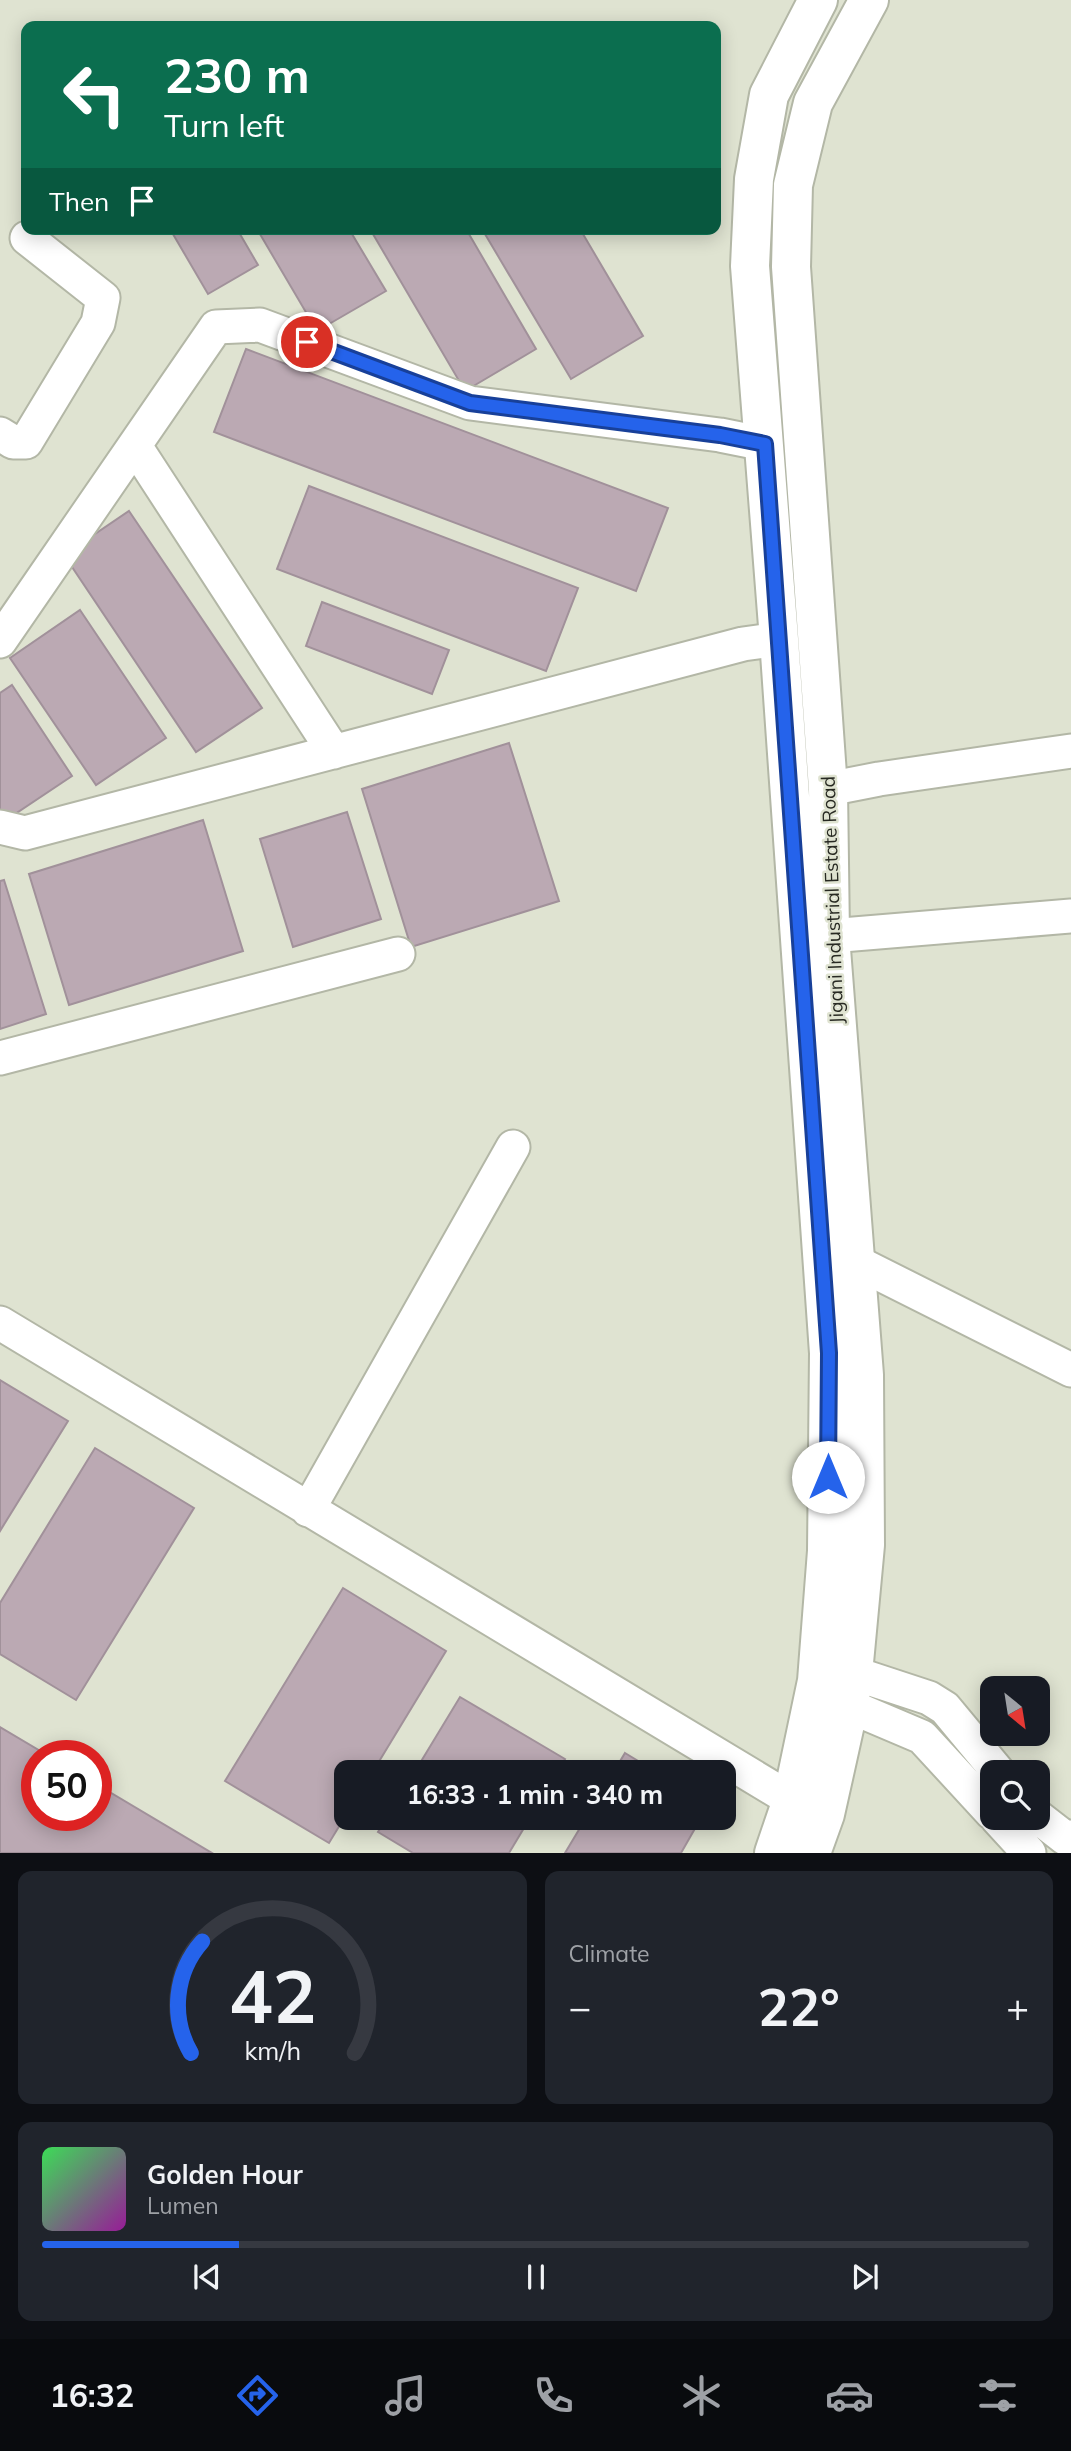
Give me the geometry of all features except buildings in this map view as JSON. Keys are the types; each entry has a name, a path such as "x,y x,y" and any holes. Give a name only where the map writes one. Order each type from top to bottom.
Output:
{"main road":[{"name":"Jigani Industrial Estate Road","path":"774,1853 792,1800 817,1681 827,1550 829,1353 750,266 754,178 769,95 818,0"},
{"name":"Jigani Industrial Estate Road","path":"811,1853 825,1814 851,1690 865,1545 864,1375 830,936 828,789 791,267 793,185 813,103 869,0"},
{"path":"750,266 791,267"}],"street":[{"path":"0,434 13,442 26,442 98,323 103,298 27,238"},
{"path":"0,641 216,327 260,325 470,403 720,435 765,444"},
{"path":"135,446 334,752"},
{"path":"0,827 25,833 743,645 779,639"},
{"path":"828,789 1071,751"},
{"path":"830,936 1071,916"},
{"path":"0,1058 398,954"},
{"path":"308,1510 513,1147"},
{"path":"856,1262 1071,1370"},
{"path":"0,1323 792,1800"},
{"path":"851,1690 929,1698 945,1708 988,1760"},
{"path":"851,1690 922,1737 980,1800"},
{"path":"1050,1826 1065,1838 1071,1837"},
{"path":"1009,1830 1029,1853"}],"route":[{"path":"307,342 470,403 720,435 765,444 829,1353 828,1477"}]}
